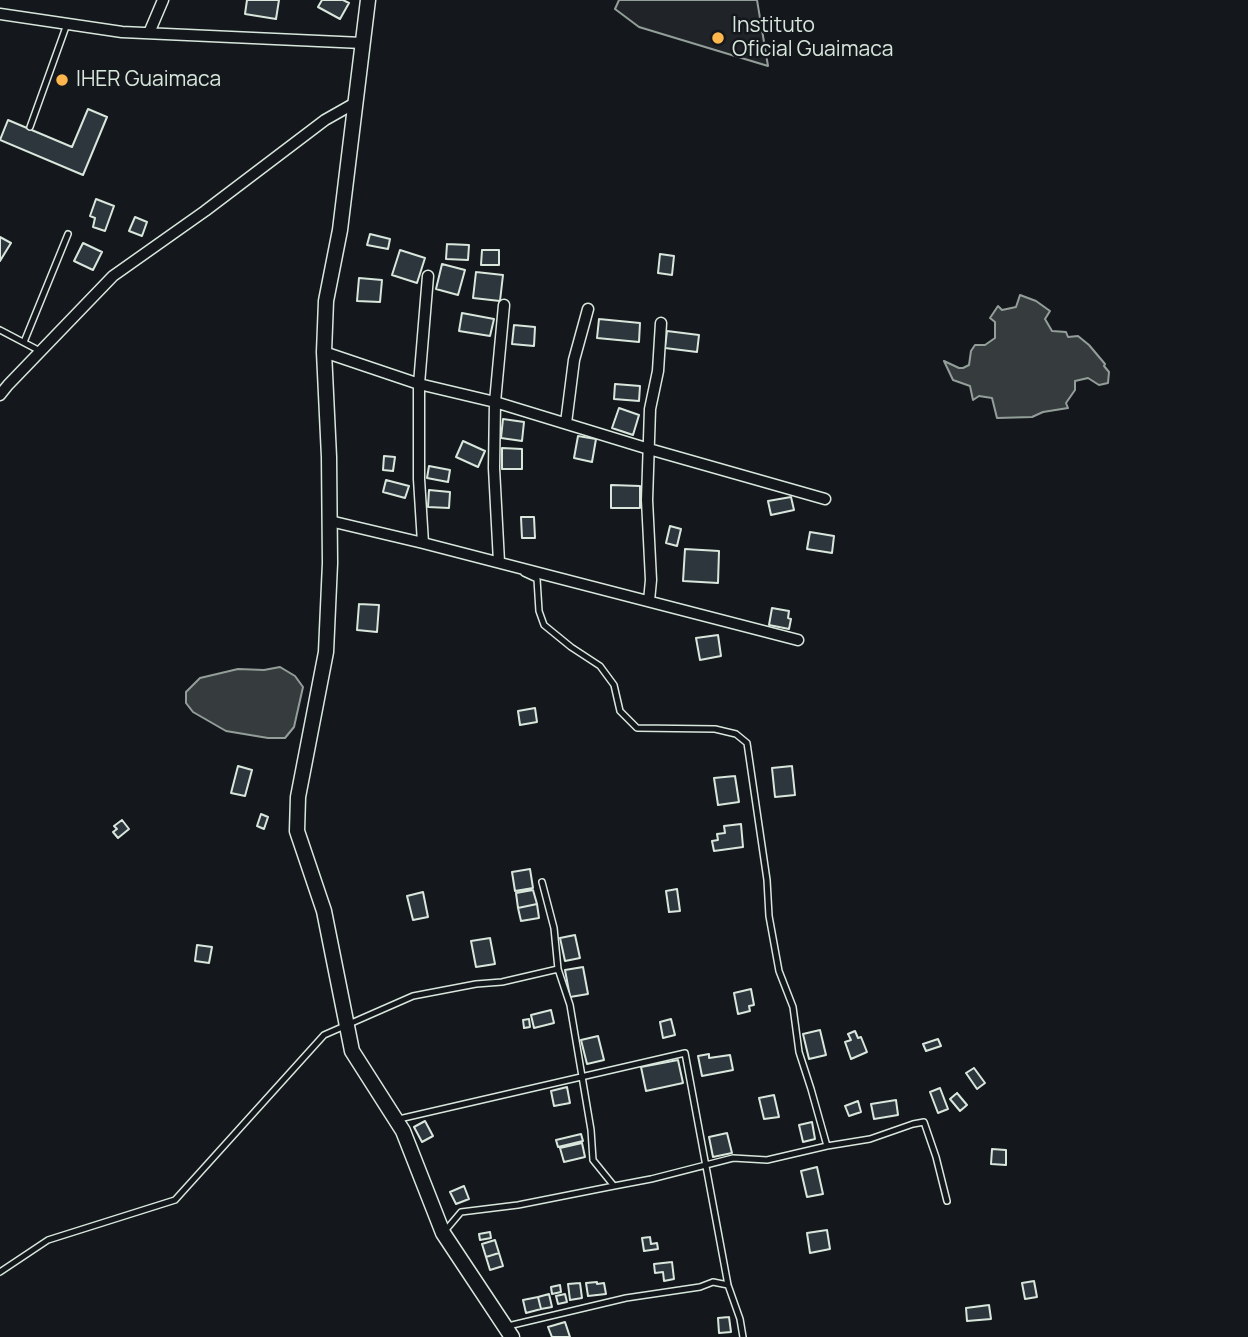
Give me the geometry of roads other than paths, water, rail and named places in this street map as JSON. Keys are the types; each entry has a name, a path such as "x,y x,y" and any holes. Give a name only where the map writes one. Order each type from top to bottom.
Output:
{"street":[{"path":"149,33 163,0"},
{"path":"368,0 340,230 326,301 324,352 330,457 330,563 326,652 298,797 298,831 324,911 352,1051 403,1131 443,1233 508,1332"},
{"path":"0,14 122,32 362,43"},
{"path":"0,395 113,276 205,211 325,120 355,103"},
{"path":"423,542 419,479 419,384 428,276"},
{"path":"499,562 494,468 495,402 504,305"},
{"path":"566,424 574,360 588,309"},
{"path":"649,601 651,580 647,500 650,408 658,371 661,323"},
{"path":"324,352 419,384 495,402 825,499"},
{"path":"330,521 423,542 798,640"}],"lane":[{"path":"30,127 67,24"},
{"path":"24,342 68,234"},
{"path":"0,330 40,351"},
{"path":"499,562 537,579 539,611 544,625 570,647 600,666 614,685 620,711 637,728 715,729 736,734 747,743 767,880 769,916 779,971 793,1007 799,1052 827,1146"},
{"path":"542,882 554,928 558,969 570,1005 592,1130 593,1160 614,1186"},
{"path":"0,1272 48,1240 175,1200 324,1035 413,996 502,982 558,969"},
{"path":"396,1120 685,1052 728,1285 740,1319 743,1337"},
{"path":"443,1233 461,1212 518,1205 614,1186 733,1158 767,1160 870,1139 924,1122 947,1201"},
{"path":"508,1332 626,1298 700,1287 713,1282 728,1285"}],"place":[{"name":"Instituto Oficial Guaimaca","path":"718,38"},
{"name":"IHER Guaimaca","path":"62,80"}]}
